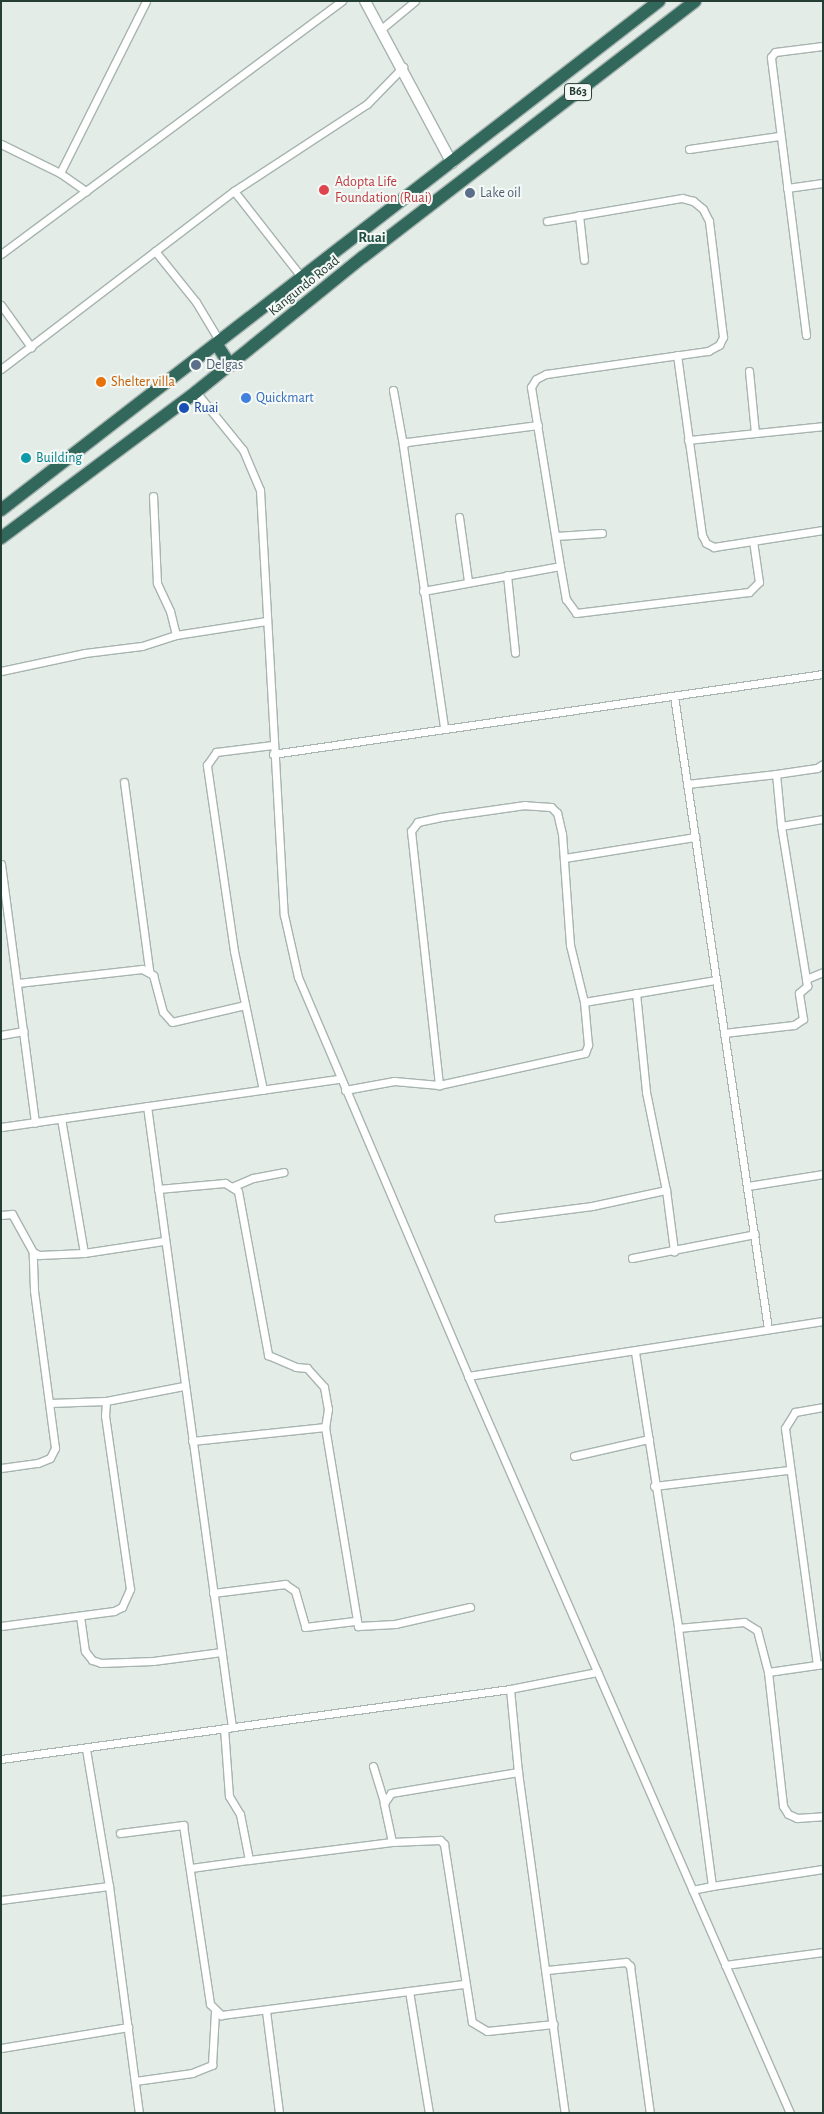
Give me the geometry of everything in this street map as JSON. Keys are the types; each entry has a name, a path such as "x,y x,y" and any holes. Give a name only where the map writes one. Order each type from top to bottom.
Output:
{"highway":[{"name":"Kangundo Road","path":"1,510 303,279 659,1"},
{"name":"Kangundo Road","path":"1,538 196,392 363,257 695,1"},
{"path":"218,344 230,365"}],"street":[{"path":"60,173 146,1"},
{"path":"1,254 342,1"},
{"path":"365,1 403,67 452,163"},
{"path":"380,30 415,1"},
{"path":"806,335 779,136 771,55 823,46"},
{"path":"1,369 234,191 367,104 403,67"},
{"path":"689,149 779,136"},
{"path":"2,148 60,173 86,191"},
{"path":"787,188 823,183"},
{"path":"234,191 303,279"},
{"path":"547,220 682,198 693,201 703,209 709,222 716,264 722,337 714,349 546,374 536,379 531,387 566,599 576,613 749,592 759,582 753,540"},
{"path":"579,215 584,260"},
{"path":"155,252 196,302 218,344"},
{"path":"1,305 31,347"},
{"path":"677,355 703,540 714,547 823,530"},
{"path":"749,371 755,433"},
{"path":"394,390 444,727"},
{"path":"196,392 243,450 258,480 284,915 298,977 468,1376 790,2113"},
{"path":"403,446 406,442 538,425"},
{"path":"688,440 823,426"},
{"path":"153,496 157,583 170,611 176,636"},
{"path":"459,517 468,581"},
{"path":"556,536 602,532"},
{"path":"423,591 468,581 560,566"},
{"path":"507,575 515,653"},
{"path":"1,671 84,654 142,646 176,636 266,621"},
{"path":"274,754 444,727 823,674"},
{"path":"674,696 768,1329"},
{"path":"263,1090 245,1005 208,765 216,752 273,745"},
{"path":"687,784 817,768 823,764"},
{"path":"724,1033 794,1025 803,1018 799,993 807,986 781,826 776,774"},
{"path":"124,782 149,970 153,975 162,1012 172,1022 245,1005"},
{"path":"345,1090 394,1081 439,1084 585,1053 588,1045 584,1002 570,945 564,892 565,858 559,818 556,810 547,806 517,806 441,817 413,826 410,838 439,1084"},
{"path":"781,826 823,818"},
{"path":"565,858 695,837"},
{"path":"1,864 35,1123"},
{"path":"18,983 106,972 149,970"},
{"path":"806,979 823,972"},
{"path":"584,1002 716,980"},
{"path":"636,993 646,1092 666,1190 674,1251"},
{"path":"1,1035 24,1031"},
{"path":"1,1127 340,1079"},
{"path":"147,1106 163,1241 221,1652 228,1727 229,1796 240,1814 249,1860"},
{"path":"61,1118 84,1253"},
{"path":"234,1186 253,1178 283,1172"},
{"path":"748,1186 823,1174"},
{"path":"158,1189 226,1183 234,1186 242,1202 264,1342 268,1354 315,1373 324,1387 328,1409 325,1427 355,1621 358,1626 396,1624 470,1607"},
{"path":"498,1218 584,1207 666,1190"},
{"path":"1,1215 12,1214 33,1252 34,1290 55,1448 50,1458 1,1468"},
{"path":"632,1258 755,1234"},
{"path":"33,1252 46,1257 163,1241"},
{"path":"468,1376 635,1352 823,1321"},
{"path":"635,1352 649,1438 654,1486 678,1628 712,1886"},
{"path":"50,1402 106,1401 184,1386"},
{"path":"1,1626 80,1616 122,1607 130,1589 105,1416 106,1401"},
{"path":"768,1672 820,1665 784,1428 787,1419 795,1412 823,1407"},
{"path":"192,1441 325,1427"},
{"path":"574,1456 649,1438"},
{"path":"654,1486 789,1470"},
{"path":"213,1593 285,1584 295,1591 305,1627 355,1621"},
{"path":"80,1616 86,1651 92,1660 101,1664 153,1661 221,1652"},
{"path":"678,1628 744,1622 753,1624 758,1630 768,1672 783,1806 788,1814 796,1818 823,1816"},
{"path":"1,1759 86,1749 228,1727 510,1690 597,1672"},
{"path":"510,1690 518,1772 547,1970 565,2113"},
{"path":"86,1749 109,1886 139,2113"},
{"path":"373,1766 384,1803 392,1842"},
{"path":"384,1803 391,1793 518,1772"},
{"path":"120,1833 183,1825 191,1868 206,1979 215,2012 212,2065 192,2073 135,2081"},
{"path":"191,1868 435,1838 444,1844 464,1984 472,2022 478,2028 487,2031 554,2024"},
{"path":"692,1890 823,1869"},
{"path":"1,1900 109,1886"},
{"path":"725,1966 823,1952"},
{"path":"547,1970 621,1960 630,1966 650,2113"},
{"path":"215,2012 221,2014 266,2011 464,1984"},
{"path":"409,1991 428,2113"},
{"path":"266,2011 279,2113"},
{"path":"1,2048 128,2027"}],"place":[{"name":"Adopta Life Foundation (Ruai)","path":"324,190"},
{"name":"Lake oil","path":"470,193"},
{"name":"Delgas","path":"196,365"},
{"name":"Shelter villa","path":"101,382"},
{"name":"Quickmart","path":"246,398"},
{"name":"Ruai","path":"184,408"},
{"name":"Building","path":"26,458"}],"district":[{"name":"Ruai","path":"372,238"}]}
